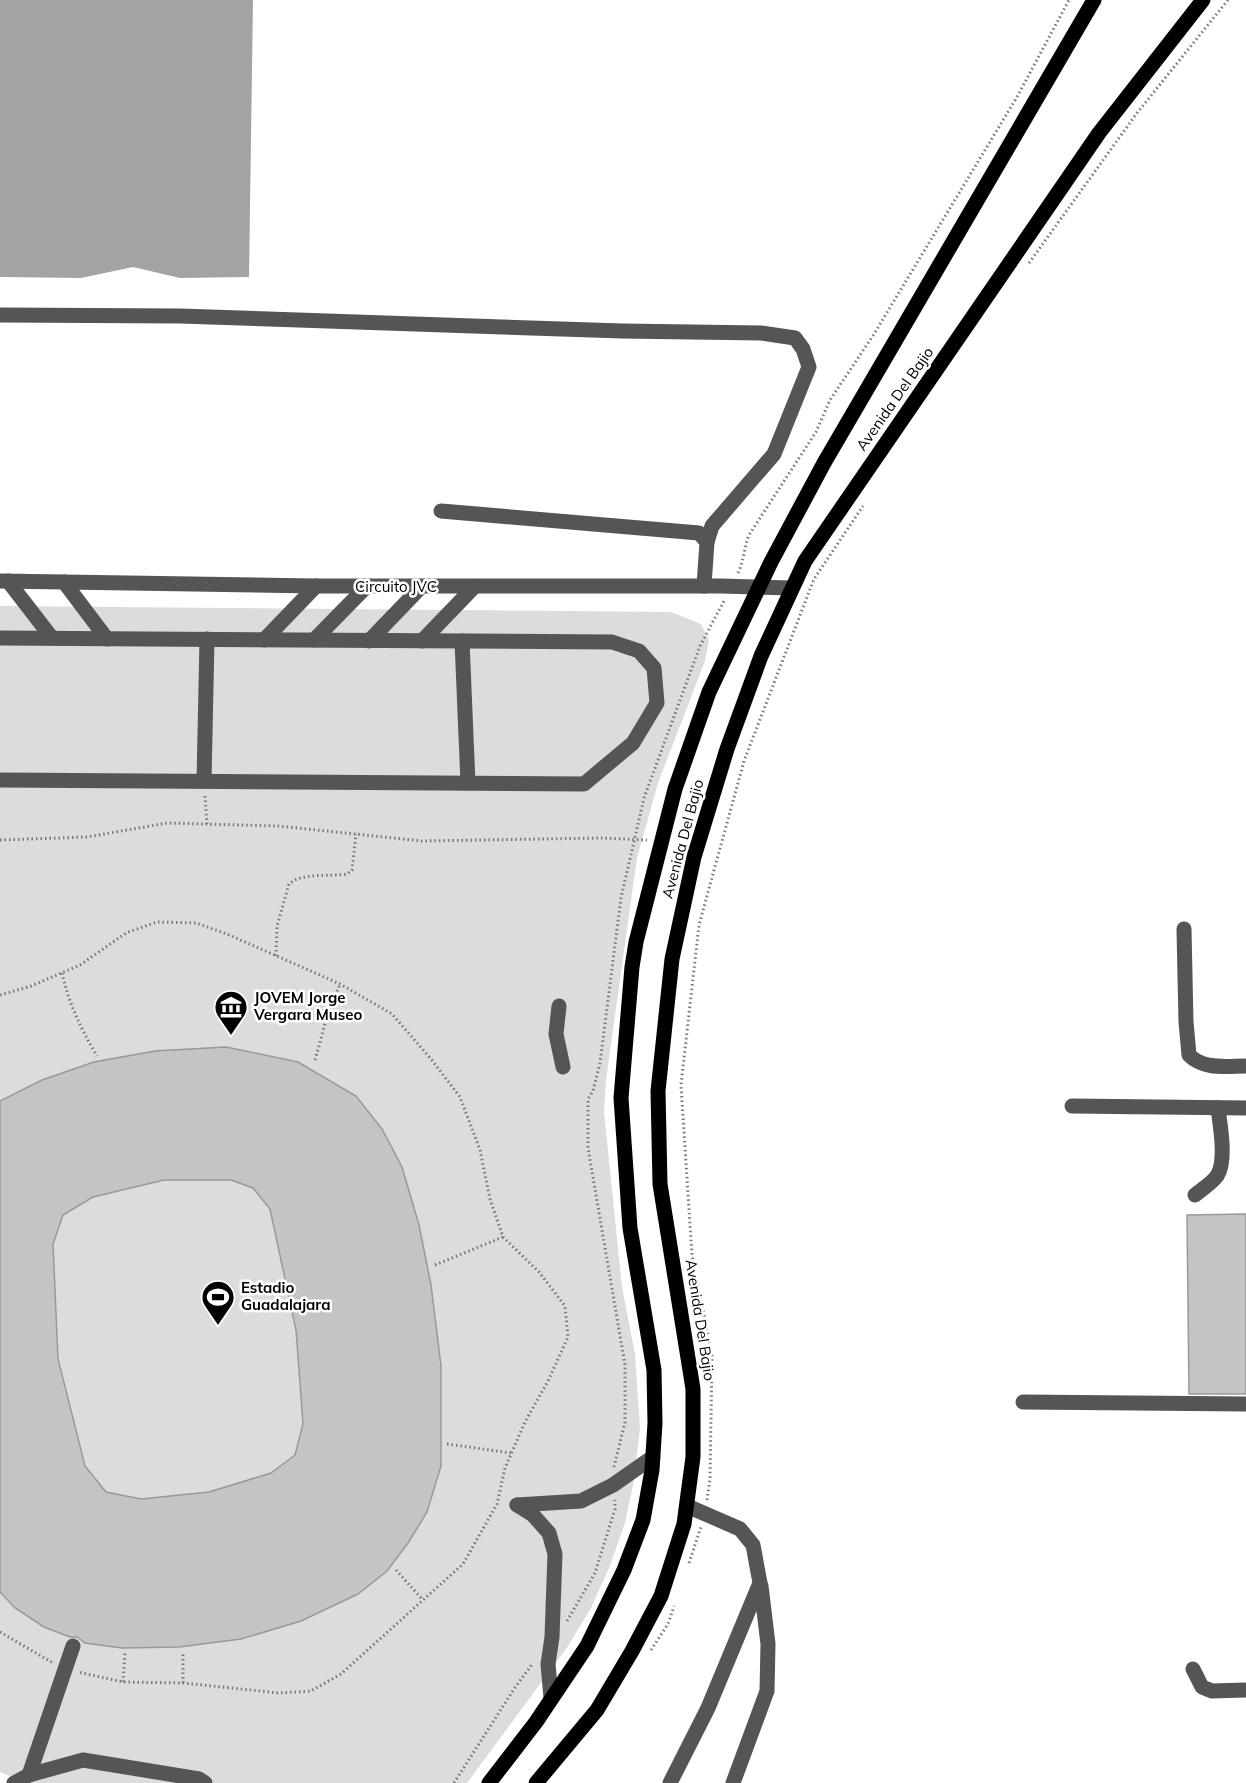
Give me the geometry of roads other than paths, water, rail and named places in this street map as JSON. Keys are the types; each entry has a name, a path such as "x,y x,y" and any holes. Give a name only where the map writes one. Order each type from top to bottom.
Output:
{"main road":[{"name":"Avenida Del Bajio","path":"489,1783 587,1646 624,1570 643,1520 653,1457 654,1370 630,1228 621,1098 633,959 675,789 709,692 771,562 824,463 1094,0"},
{"name":"Avenida Del Bajio","path":"536,1783 597,1710 632,1651 661,1596 684,1524 693,1457 693,1389 660,1184 658,1092 672,958 694,857 728,749 761,656 811,552 1099,133 1203,0"}],"lane":[{"path":"0,315 180,316 622,331 761,333 795,338 803,349 809,367 774,454 712,526 707,542 704,586"},
{"path":"441,511 699,533 707,542"},
{"name":"Circuito JVC","path":"4,581 366,587 731,586 792,588"},
{"path":"4,581 52,638"},
{"path":"64,582 107,639"},
{"path":"264,640 316,586"},
{"path":"314,640 366,587"},
{"path":"369,640 421,587"},
{"path":"422,641 474,587"},
{"path":"0,638 612,642 639,651 654,668 657,704 633,743 584,784 0,780"},
{"path":"204,781 207,639"},
{"path":"462,641 468,783"},
{"path":"1184,929 1189,1055 1197,1063 1210,1066 1246,1066"},
{"path":"559,1006 556,1034 563,1067"},
{"path":"1072,1106 1246,1108"},
{"path":"1195,1195 1216,1177 1221,1168 1218,1108"},
{"path":"1023,1402 1246,1404"},
{"path":"552,1698 548,1664 552,1637 555,1554 549,1533 533,1515 518,1504 581,1501 616,1483 653,1457"},
{"path":"687,1506 740,1529 753,1545 760,1583 768,1644 767,1691 734,1783"},
{"path":"670,1783 708,1708 760,1583"},
{"path":"29,1775 73,1646"},
{"path":"1192,1670 1202,1687 1212,1691 1246,1690"},
{"path":"14,1783 29,1775 83,1760 199,1779 205,1783"}],"place":[{"name":"JOVEM Jorge Vergara Museo","path":"231,1036"},
{"name":"Estadio Guadalajara","path":"218,1326"}]}
